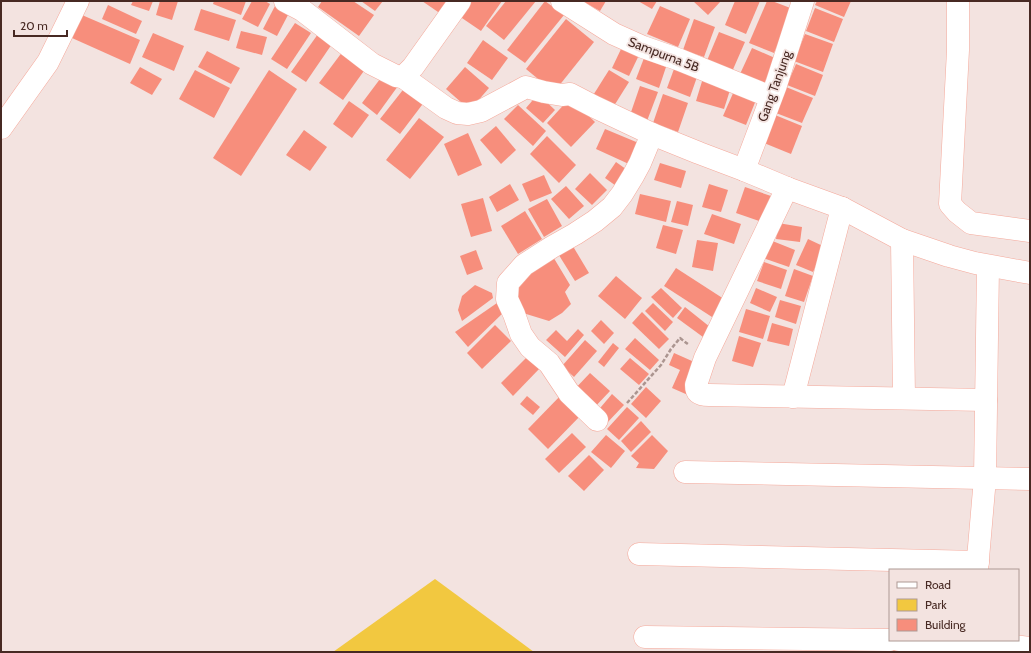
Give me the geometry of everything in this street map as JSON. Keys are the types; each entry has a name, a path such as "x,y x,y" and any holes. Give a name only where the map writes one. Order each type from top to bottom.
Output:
{"street":[{"path":"1,128 48,62 78,1"},
{"path":"403,77 413,67 460,1"},
{"name":"Sampurna 5B","path":"562,1 614,34 643,47 680,60 771,97"},
{"path":"958,1 958,50 950,204 957,212 971,223 1030,231"},
{"path":"298,4 372,64 396,76 403,77 446,108 457,113 468,114 481,111 526,87 562,95 570,94 652,134 787,188 842,208 902,240 975,263 1030,273"},
{"name":"Gang Tanjung","path":"744,170 776,85 796,4"},
{"path":"597,420 569,393 549,363 530,347 521,334 507,299 508,283 524,265 595,221 612,207 634,176 652,134"},
{"path":"787,188 705,358 696,385 698,393 702,395 986,400"},
{"path":"793,397 842,208"},
{"path":"902,240 904,398"},
{"path":"639,554 978,566 985,478 988,266"},
{"path":"685,472 1030,479"},
{"path":"645,637 743,645 889,640"},
{"path":"906,652 908,641"},
{"path":"979,641 1030,648"}],"path":[{"path":"628,403 661,365 680,338 705,358"}],"green space":[{"path":"435,579 534,652 333,652"}],"building":[{"path":"133,1 153,1 149,11 131,5"},
{"path":"160,1 178,1 172,20 156,15"},
{"path":"214,1 246,1 241,15 213,4"},
{"path":"252,1 265,1 270,4 258,27 242,19"},
{"path":"322,1 353,1 374,15 359,36 318,7"},
{"path":"361,1 383,1 375,11"},
{"path":"422,1 450,1 441,14"},
{"path":"469,1 502,1 481,31 459,16"},
{"path":"506,1 536,1 504,40 486,26"},
{"path":"545,1 564,15 525,63 507,50"},
{"path":"582,1 606,1 600,11"},
{"path":"638,1 657,1 652,9"},
{"path":"693,1 721,1 708,15"},
{"path":"735,1 760,1 746,34 725,25"},
{"path":"767,1 772,1 793,9 774,53 749,43"},
{"path":"817,1 851,1 844,17 815,5"},
{"path":"108,5 142,21 136,34 102,19"},
{"path":"275,6 289,13 277,36 263,29"},
{"path":"660,6 690,19 678,47 647,34"},
{"path":"815,8 843,19 834,42 806,31"},
{"path":"201,9 236,20 229,41 194,30"},
{"path":"82,15 140,40 130,64 72,38"},
{"path":"566,19 594,42 554,92 526,69"},
{"path":"694,19 715,27 704,57 683,50"},
{"path":"295,23 311,33 287,69 271,59"},
{"path":"241,31 267,37 262,55 236,48"},
{"path":"719,32 745,42 731,74 706,63"},
{"path":"153,33 184,46 174,71 142,57"},
{"path":"318,34 332,44 306,82 291,72"},
{"path":"805,34 833,44 823,72 794,61"},
{"path":"483,40 508,58 492,80 467,63"},
{"path":"622,47 639,55 629,76 612,68"},
{"path":"752,48 775,58 764,84 740,74"},
{"path":"207,51 240,68 231,84 198,67"},
{"path":"343,51 366,68 343,100 319,83"},
{"path":"644,58 666,67 659,88 636,79"},
{"path":"796,64 823,75 815,96 787,85"},
{"path":"140,67 162,79 152,95 130,83"},
{"path":"465,67 489,88 470,110 446,89"},
{"path":"674,69 697,77 690,97 667,88"},
{"path":"195,70 230,88 214,118 179,99"},
{"path":"269,70 297,89 241,176 213,158"},
{"path":"609,70 629,82 612,109 592,97"},
{"path":"383,75 398,86 377,115 362,103"},
{"path":"703,78 731,87 724,109 696,101"},
{"path":"406,86 425,101 400,134 380,119"},
{"path":"640,86 658,92 647,121 630,115"},
{"path":"786,87 813,98 802,123 776,113"},
{"path":"734,91 756,100 746,125 723,116"},
{"path":"538,94 555,110 543,123 526,108"},
{"path":"663,94 688,103 678,132 653,123"},
{"path":"570,98 595,122 571,147 547,123"},
{"path":"349,101 369,115 352,138 333,124"},
{"path":"518,105 546,131 533,146 504,119"},
{"path":"775,115 802,126 791,154 764,143"},
{"path":"419,118 444,137 410,179 386,160"},
{"path":"496,126 516,150 501,164 480,140"},
{"path":"605,129 641,144 631,165 596,149"},
{"path":"304,130 327,147 310,171 286,155"},
{"path":"468,133 482,165 458,176 444,144"},
{"path":"547,136 576,165 559,183 530,154"},
{"path":"616,162 630,172 619,188 605,178"},
{"path":"660,163 686,171 681,188 654,180"},
{"path":"590,173 607,190 592,205 575,189"},
{"path":"544,175 552,193 530,202 522,184"},
{"path":"510,184 519,200 497,212 489,197"},
{"path":"709,184 728,190 721,212 702,207"},
{"path":"566,186 584,206 569,219 551,199"},
{"path":"745,187 771,196 762,222 736,213"},
{"path":"640,194 671,201 666,222 635,214"},
{"path":"483,198 492,231 471,237 461,204"},
{"path":"547,199 562,226 544,237 528,209"},
{"path":"677,201 693,205 688,226 671,222"},
{"path":"525,211 542,239 518,254 501,226"},
{"path":"712,214 741,224 734,244 704,234"},
{"path":"778,223 802,227 800,242 776,239"},
{"path":"663,225 683,230 676,254 656,248"},
{"path":"808,239 825,247 813,272 796,265"},
{"path":"697,240 718,243 713,271 692,267"},
{"path":"770,240 795,250 789,267 763,258"},
{"path":"571,243 589,273 575,281 557,252"},
{"path":"476,250 483,269 467,275 460,256"},
{"path":"552,255 570,285 565,292 571,304 562,313 549,321 523,313 515,293 521,275"},
{"path":"764,262 787,270 781,289 757,281"},
{"path":"676,268 724,299 712,317 664,286"},
{"path":"794,269 813,276 804,302 785,296"},
{"path":"616,276 642,298 625,319 598,296"},
{"path":"475,285 492,293 493,298 462,321 458,310 462,296"},
{"path":"661,288 682,308 673,318 651,297"},
{"path":"756,288 777,297 770,312 750,303"},
{"path":"780,300 801,306 796,324 775,317"},
{"path":"497,303 505,311 468,347 455,332"},
{"path":"653,303 673,322 665,331 645,311"},
{"path":"685,307 710,327 703,337 677,318"},
{"path":"746,309 770,316 763,339 739,332"},
{"path":"642,312 669,339 659,349 632,323"},
{"path":"601,320 614,333 604,344 591,331"},
{"path":"772,323 793,329 789,346 767,341"},
{"path":"495,325 511,341 482,369 467,353"},
{"path":"578,329 584,335 565,357 546,340 556,330 567,341"},
{"path":"739,336 761,343 753,367 732,361"},
{"path":"635,338 659,360 650,370 625,349"},
{"path":"585,340 597,351 574,377 562,366"},
{"path":"613,343 619,348 604,367 598,362"},
{"path":"674,353 701,365 688,395 672,388 680,370 669,365"},
{"path":"529,355 541,367 513,396 501,383"},
{"path":"630,358 649,374 639,385 620,369"},
{"path":"590,373 610,391 592,410 572,392"},
{"path":"646,387 661,401 646,418 631,404"},
{"path":"563,393 583,413 548,449 528,429"},
{"path":"612,394 624,405 606,424 595,414"},
{"path":"527,396 540,407 533,415 520,404"},
{"path":"627,407 639,418 619,440 607,429"},
{"path":"641,421 651,432 631,452 621,441"},
{"path":"572,433 586,447 559,473 545,459"},
{"path":"606,435 625,451 611,468 591,452"},
{"path":"652,435 668,451 654,469 636,468 639,463 631,456"},
{"path":"589,455 604,470 584,491 568,476"}]}
